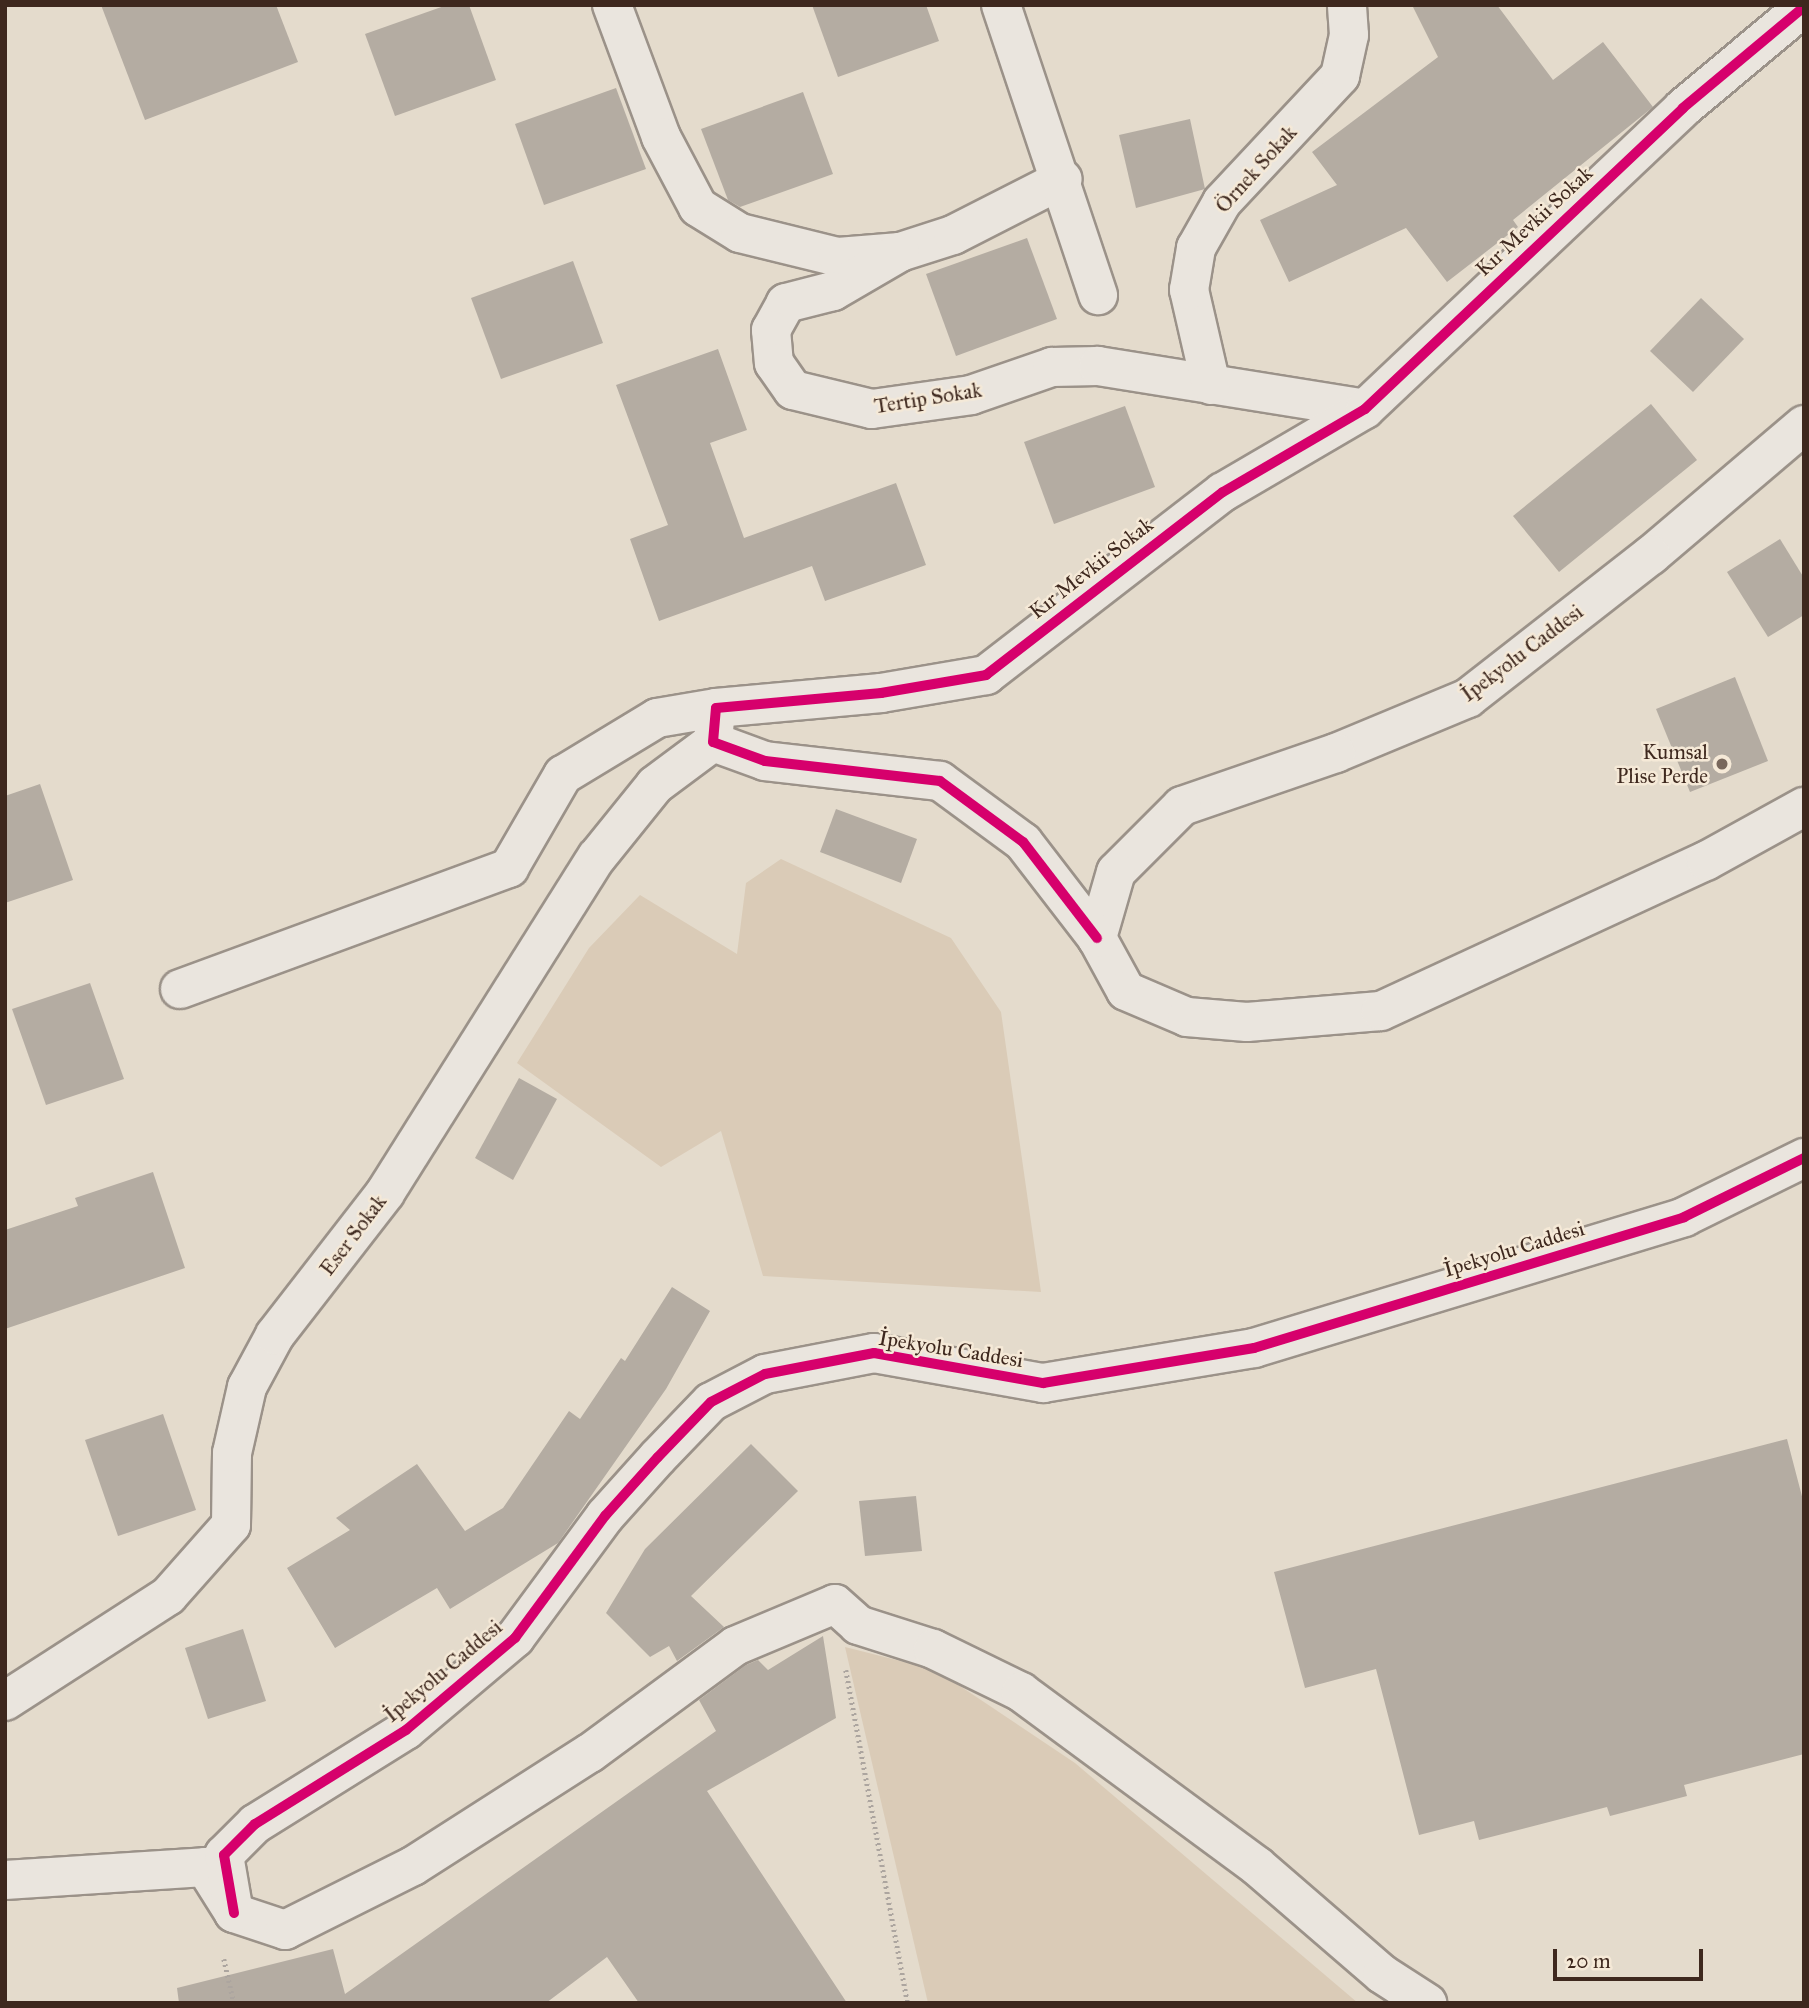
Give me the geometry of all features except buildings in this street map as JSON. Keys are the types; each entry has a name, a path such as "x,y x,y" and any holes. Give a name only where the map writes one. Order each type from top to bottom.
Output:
{"street":[{"name":"Tertip Sokak","path":"612,5 661,137 698,207 740,233 838,257 900,252"},
{"path":"1001,5 1063,179 1098,295"},
{"name":"Örnek Sokak","path":"1211,385 1189,290 1196,248 1222,202 1340,76 1349,35 1347,5"},
{"name":"Kır Mevkii Sokak","path":"180,989 509,868 563,775 657,718 714,725 986,675 1223,492 1365,409 1683,108 1804,6"},
{"name":"Tertip Sokak","path":"1063,179 953,235 900,252 833,292 786,303 771,330 774,363 793,390 872,409 971,395 1052,367 1098,366 1365,409"},
{"name":"İpekyolu Caddesi","path":"1097,938 1116,872 1182,806 1336,753 1468,698 1651,555 1804,425"},
{"path":"714,725 765,761 940,781 1023,842 1097,938 1126,991 1187,1017 1247,1022 1381,1011 1706,861 1804,807"},
{"name":"Eser Sokak","path":"5,1701 168,1596 232,1525 235,1440 247,1387 275,1335 385,1194 597,858 655,785 714,725"},
{"name":"İpekyolu Caddesi","path":"234,1913 224,1855 256,1824 406,1730 515,1638 605,1516 658,1457 711,1402 765,1374 874,1353 1042,1383 1254,1348 1684,1217 1804,1158"},
{"path":"5,1880 205,1867 234,1913 285,1930 412,1866 590,1753 735,1646 835,1604 858,1625 933,1649 1021,1692 1257,1866 1382,1974 1427,2003"}],"path":[{"path":"835,1604 871,1827 908,2003"}],"shaded area":[{"path":"781,859 951,938 1001,1012 1041,1292 763,1276 721,1131 661,1167 517,1063 589,948 640,895 737,954 746,883"},
{"path":"845,1647 936,1670 1075,1763 1358,2003 928,2003"}],"cycle path":[{"path":"1097,938 1023,842 940,781 765,761 713,742 716,708 881,693 986,675 1223,492 1365,409 1683,108 1804,7"},
{"path":"234,1913 224,1855 255,1824 406,1730 515,1638 605,1516 658,1457 711,1402 765,1374 874,1353 1043,1383 1254,1348 1684,1217 1804,1158"}],"place":[{"name":"Kumsal Plise Perde","path":"1722,764"}]}
